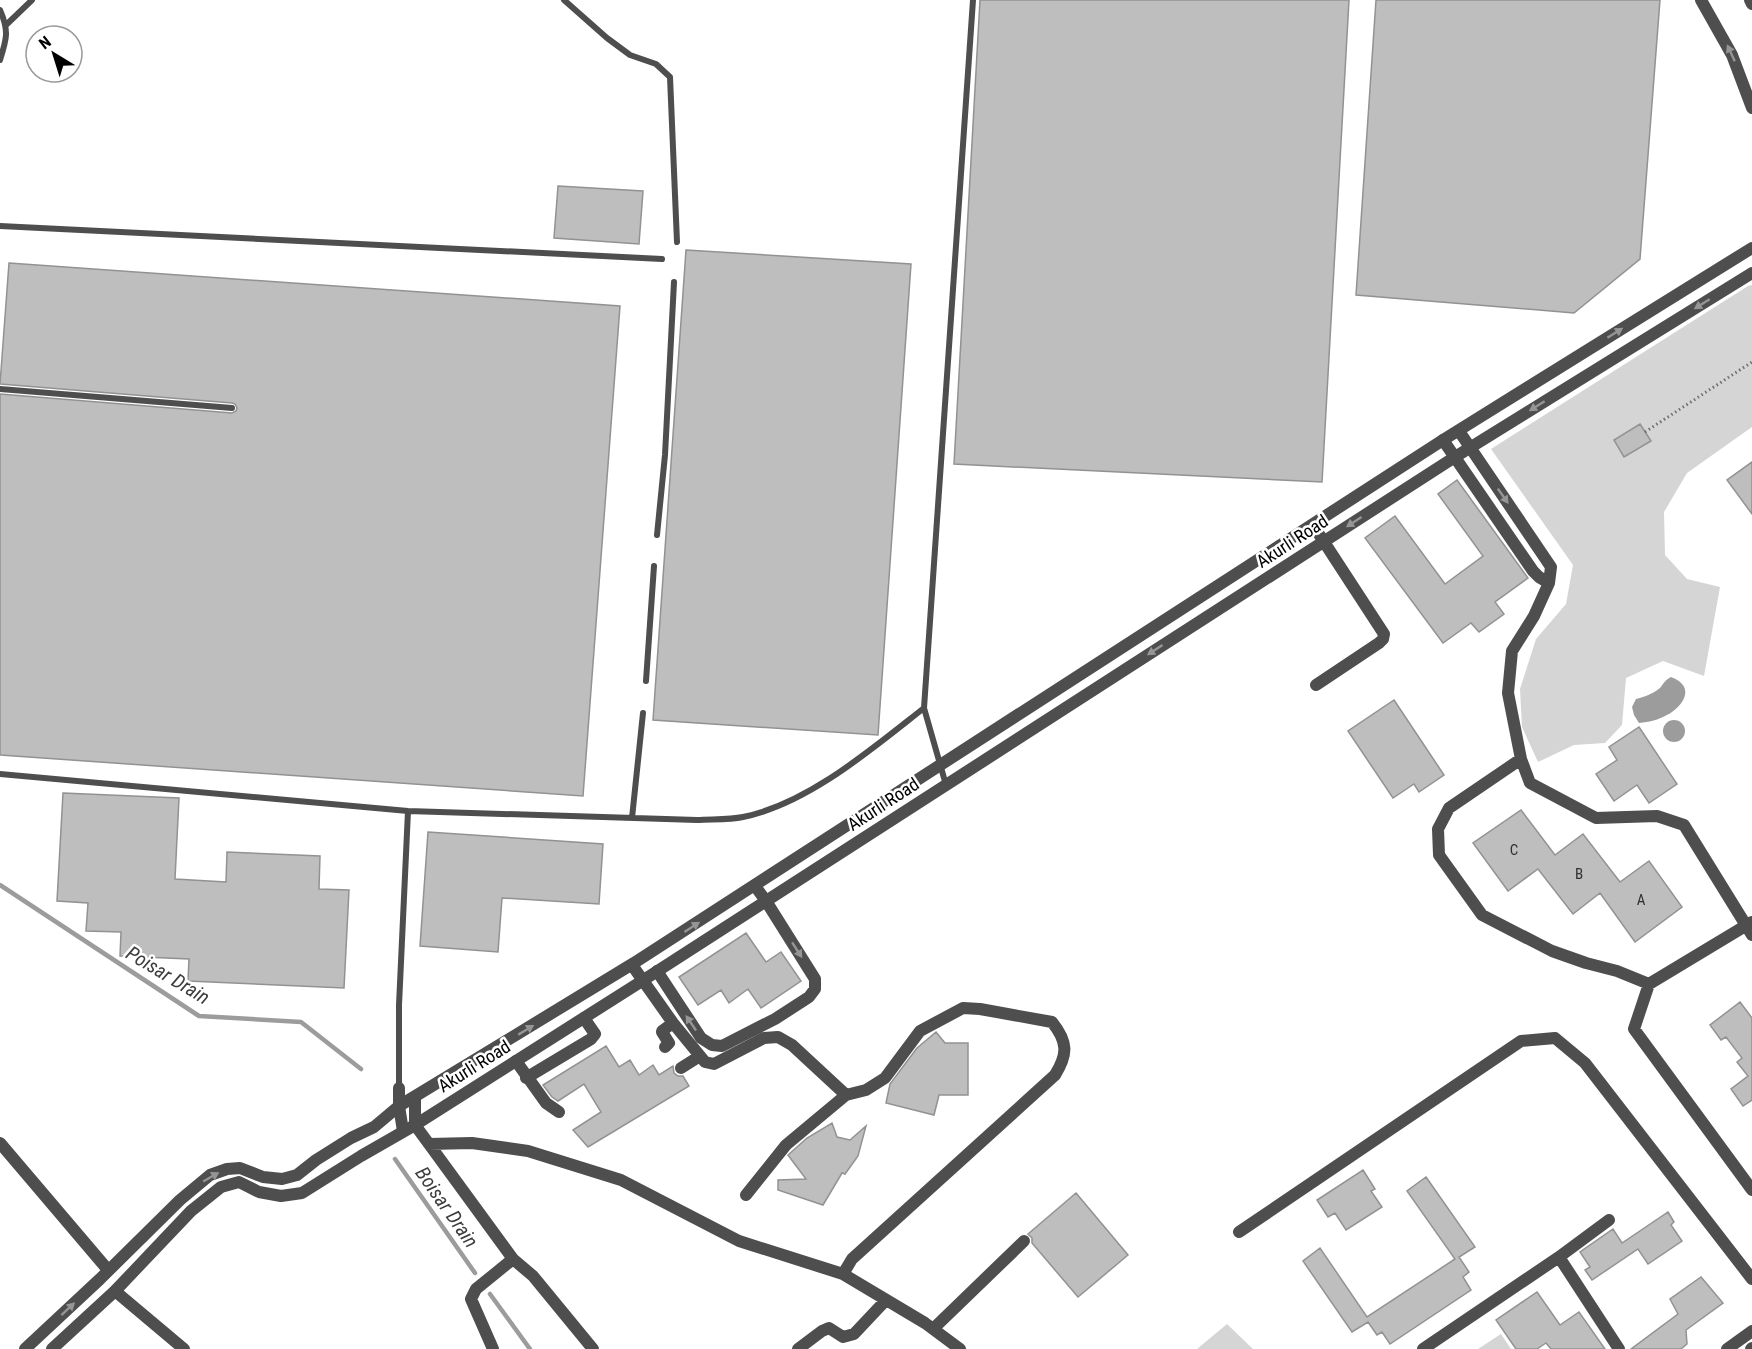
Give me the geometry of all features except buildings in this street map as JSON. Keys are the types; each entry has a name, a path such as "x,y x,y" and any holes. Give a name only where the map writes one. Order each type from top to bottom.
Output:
{"street":[{"path":"1701,0 1732,55 1752,108"},
{"path":"1750,0 1752,4"},
{"name":"Akurli Road","path":"26,1349 180,1200 210,1175 227,1169 240,1168 263,1177 282,1179 297,1175 351,1138 374,1127 399,1106 632,965 1443,440 1752,248"},
{"name":"Akurli Road","path":"52,1349 115,1291 191,1211 221,1187 239,1182 259,1192 281,1196 302,1193 642,981 1455,457 1752,273"},
{"path":"1655,309 1665,327"},
{"path":"1588,350 1600,367"},
{"path":"1459,430 1551,567 1549,583 1534,616 1512,651 1508,693 1521,759 1530,783 1596,818 1657,816 1684,825 1750,927 1648,984 1634,1029 1752,1190"},
{"path":"1443,440 1533,571 1549,583"},
{"path":"1363,492 1375,508"},
{"path":"1312,525 1384,634 1379,644 1316,685"},
{"path":"1242,570 1254,587"},
{"path":"1171,616 1183,632"},
{"path":"1116,652 1128,668"},
{"path":"1069,682 1079,699"},
{"path":"1009,721 1019,738"},
{"path":"1521,759 1449,808 1438,829 1439,855 1482,915 1552,951 1617,971 1648,984"},
{"path":"844,828 854,844"},
{"path":"657,971 701,1038 712,1045 723,1046 775,1019 809,997 816,979 755,886"},
{"path":"632,965 673,1023 705,1062 714,1064 764,1038 778,1037 792,1046 846,1095"},
{"path":"746,1195 786,1145 846,1095 866,1090 885,1078 920,1031 963,1008 1052,1022 1060,1032 1066,1048 1063,1063 1055,1075 852,1259 843,1274"},
{"path":"526,1078 591,1039 595,1034 584,1018"},
{"path":"665,1047 669,1043 662,1031 673,1023"},
{"path":"1239,1233 1521,1041 1555,1038 1585,1063 1752,1279"},
{"path":"494,1049 504,1069"},
{"path":"681,1068 700,1056"},
{"path":"516,1061 546,1103 559,1112"},
{"path":"399,1088 399,1106 409,1128 429,1144 513,1259 533,1276 593,1349"},
{"path":"409,1128 415,1098"},
{"path":"0,1143 108,1270"},
{"path":"429,1144 472,1143 528,1151 621,1180 739,1241 843,1274 933,1329 960,1349"},
{"path":"1423,1349 1559,1257 1609,1220"},
{"path":"933,1329 1024,1242"},
{"path":"1559,1257 1619,1349"},
{"path":"493,1349 471,1299 476,1289 513,1259"},
{"path":"115,1291 184,1349"},
{"path":"798,1349 829,1328 835,1334 843,1337 854,1334 886,1300"},
{"path":"1727,1349 1752,1331"}],"lane":[{"path":"6,25 32,0"},
{"path":"564,0 630,55 656,64 670,76 677,242"},
{"path":"946,785 924,708 973,0"},
{"path":"0,10 6,25 6,41 0,60"},
{"path":"0,226 662,259"},
{"path":"657,535 665,455 674,282"},
{"path":"0,389 232,408"},
{"path":"646,681 654,566"},
{"path":"0,774 408,811 632,818 742,817 768,810 799,796 836,774 924,708"},
{"path":"632,818 643,713"},
{"path":"399,1088 399,1005 408,811"}],"path":[{"path":"1645,432 1752,362"}],"shaded area":[{"path":"1752,285 1752,427 1687,473 1664,512 1665,555 1687,579 1720,587 1704,676 1663,661 1626,678 1622,725 1605,743 1574,745 1538,762 1522,727 1520,689 1536,639 1566,604 1573,565 1491,449"},
{"path":"1671,677 1684,686 1684,698 1681,703 1663,717 1639,723 1632,707 1636,699 1654,692"},
{"path":"1674,720 1682,723 1685,731 1682,739 1674,742 1666,739 1663,731 1666,723"},
{"path":"1227,1324 1253,1349 1197,1349"},
{"path":"1501,1334 1511,1349 1478,1349"}],"waterway":[{"name":"Poisar Drain","path":"0,885 199,1016 301,1022 361,1069"},
{"name":"Boisar Drain","path":"395,1159 475,1273"},
{"name":"Boisar Drain","path":"490,1294 530,1349"}]}
